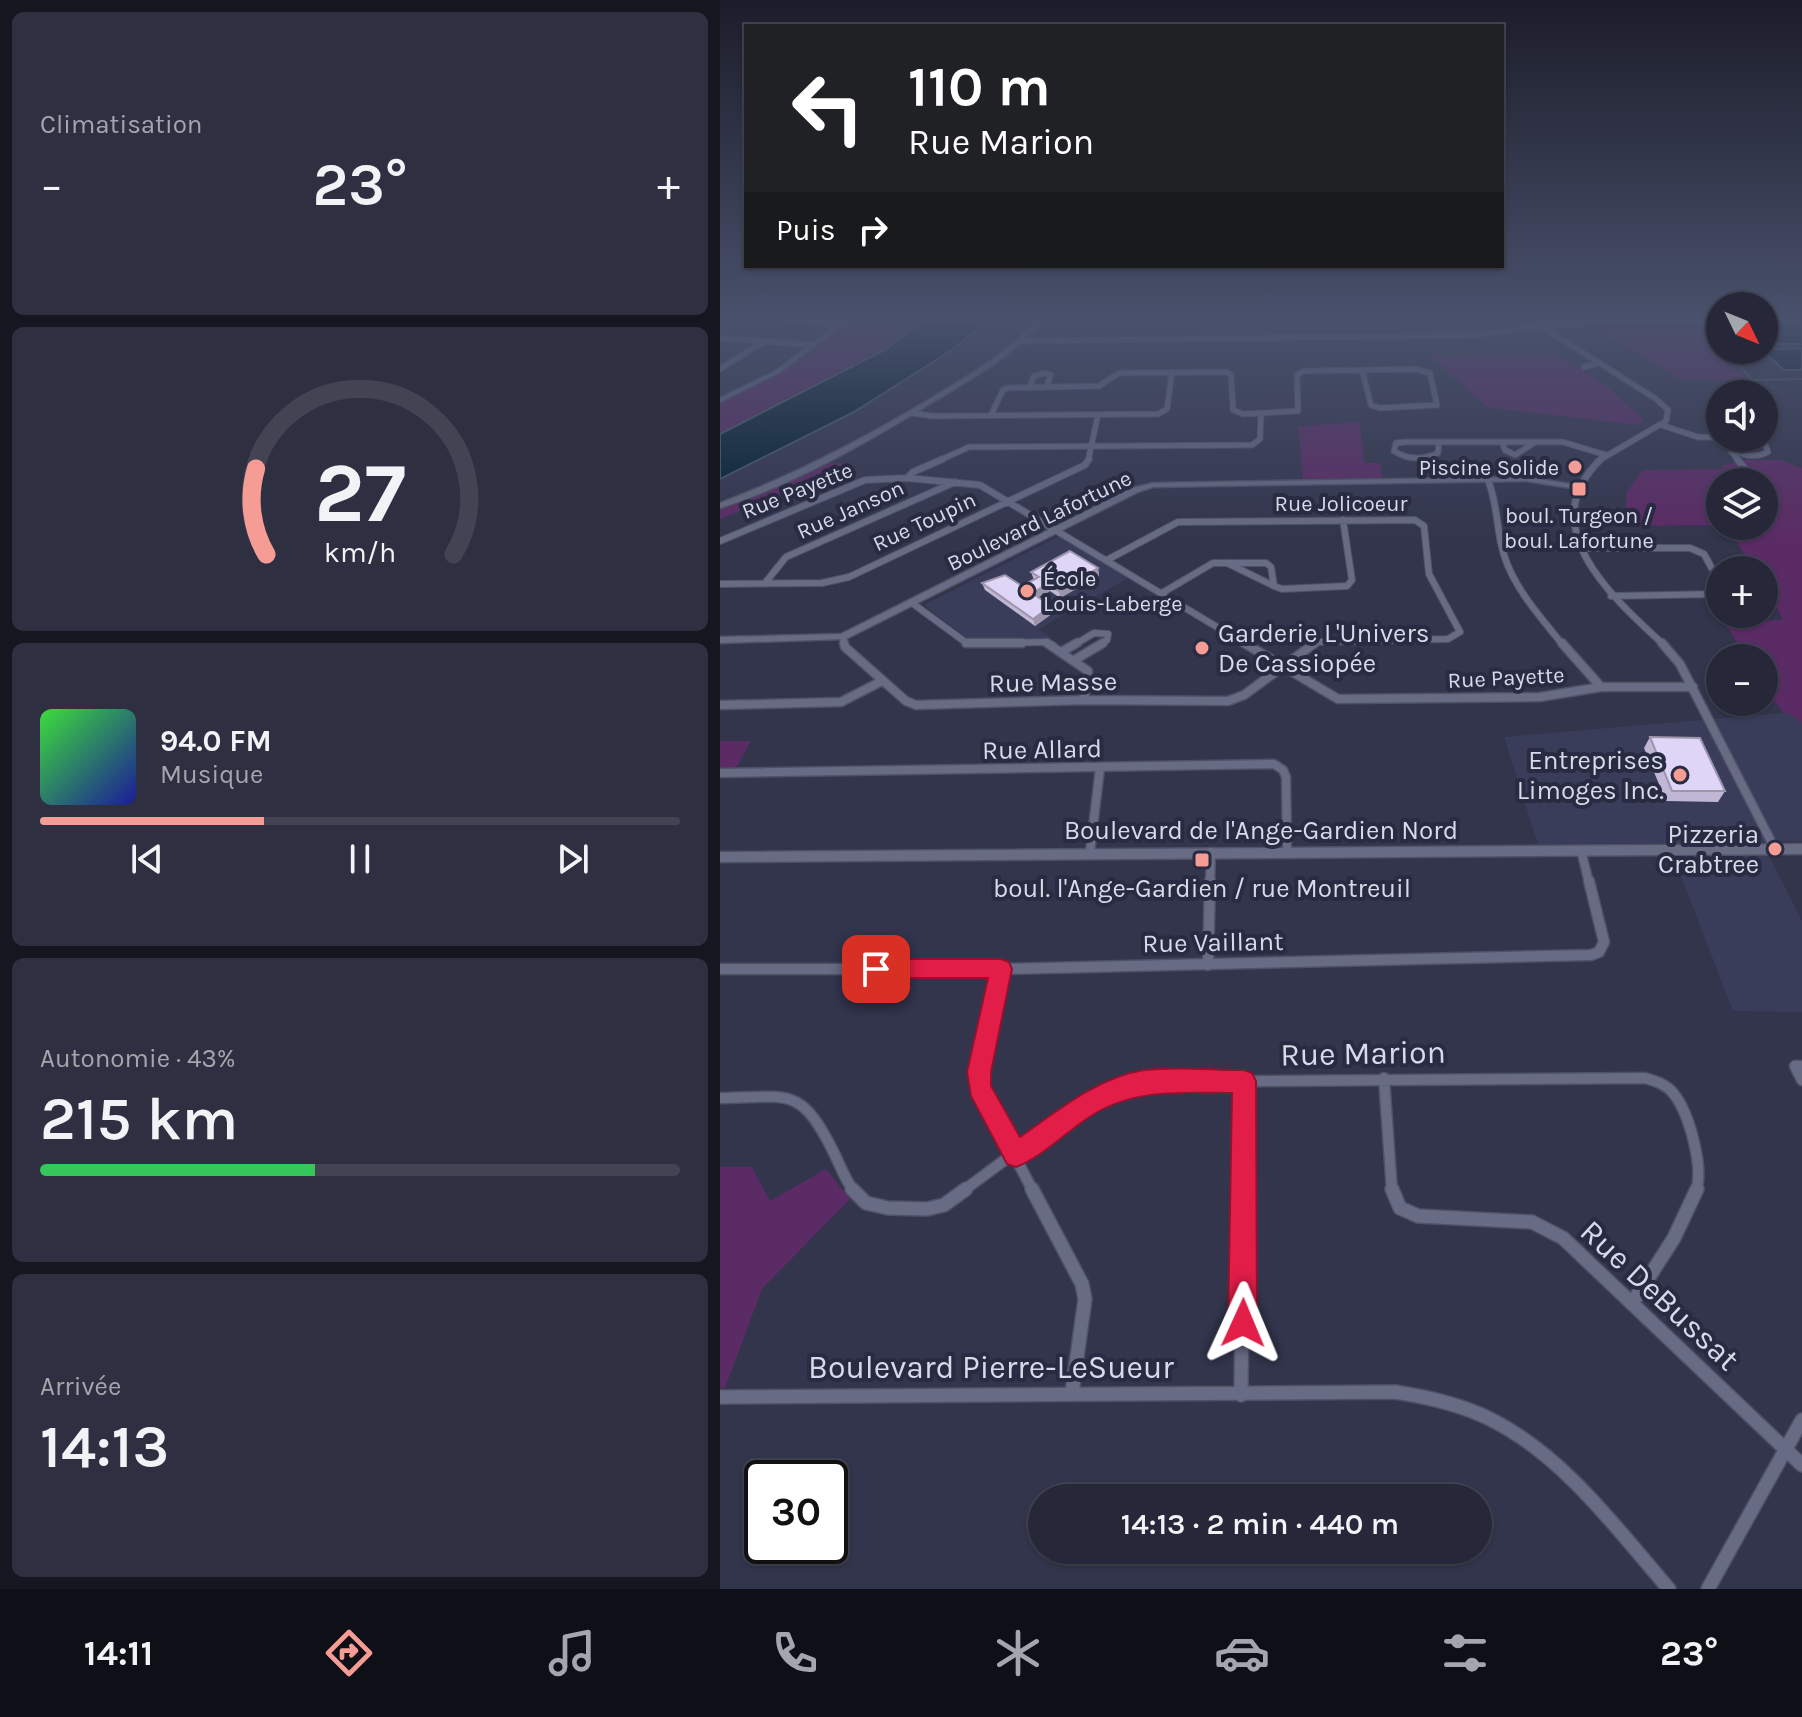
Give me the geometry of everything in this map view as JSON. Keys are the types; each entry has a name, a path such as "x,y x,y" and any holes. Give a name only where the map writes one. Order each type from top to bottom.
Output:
{"street":[{"path":"720,506 826,461 946,392"},
{"path":"991,415 1002,392"},
{"path":"912,413 932,416 1165,412 1168,392"},
{"path":"1231,392 1233,410 1243,414 1290,413 1300,409 1299,392"},
{"path":"1368,392 1371,405 1380,408 1437,405 1434,392"},
{"path":"1644,392 1664,405 1669,414 1661,425 1606,455 1577,487 1572,512 1582,548 1611,596 1673,653 1775,849"},
{"path":"907,478 913,472 969,447 1252,445 1260,439 1261,413"},
{"path":"1092,446 1098,415"},
{"path":"1661,425 1706,438"},
{"path":"1502,442 1505,450 1515,455 1535,442"},
{"path":"1439,443 1436,455 1407,458 1394,451 1396,443 1535,442 1579,444 1606,455"},
{"name":"Rue Toupin","path":"720,584 822,583 849,577 1085,465 1092,446"},
{"path":"1732,452 1745,468"},
{"path":"1736,452 1755,456 1766,452"},
{"name":"Rue Payette","path":"720,541 865,480 907,478 975,483 1338,699 1540,697 1601,687 1693,687"},
{"name":"Boulevard Lafortune","path":"720,640 843,637 1135,490 1160,484 1526,479 1577,487"},
{"path":"1488,480 1497,502 1506,562 1535,611 1601,687"},
{"name":"Rue Janson","path":"765,583 786,557 959,481"},
{"name":"Rue Jolicoeur","path":"1107,560 1178,522 1408,519 1420,522 1424,526 1429,574 1460,632 1448,639 1322,641 1283,667"},
{"path":"1226,563 1274,586 1338,588 1350,584 1343,520"},
{"path":"1582,548 1690,548 1706,558"},
{"path":"1162,593 1208,565 1226,563 1270,565 1274,586"},
{"path":"1611,596 1706,594"},
{"path":"912,603 968,644 1045,642 1063,651 1088,671 1084,700"},
{"path":"1063,651 1094,633 1108,634 1107,640 1076,659"},
{"name":"Rue Masse","path":"843,637 845,647 906,701 916,705 1084,700 1228,701 1244,695 1283,667"},
{"path":"720,705 841,702 882,681"},
{"name":"Rue Allard","path":"720,773 1274,764 1283,770 1286,777 1287,850"},
{"path":"1090,852 1100,768"},
{"name":"Boulevard de l'Ange-Gardien Nord","path":"720,857 1287,850 1802,849"},
{"name":"Rue Vaillant","path":"720,969 1001,969 1591,955 1599,952 1604,942 1581,850"},
{"path":"1208,965 1211,852"},
{"path":"1001,969 979,1072 979,1088 1079,1278 1085,1299 1072,1393"},
{"path":"1802,1066 1795,1066 1802,1080"},
{"name":"Rue Marion","path":"720,1098 780,1097 803,1103 817,1119 851,1188 866,1203 935,1208 1083,1107 1129,1085 1147,1082 1384,1078 1645,1078 1660,1081 1674,1091 1683,1108 1700,1169 1699,1188 1633,1302"},
{"name":"Rue DeBussat","path":"1384,1078 1392,1190 1400,1208 1418,1216 1532,1222 1563,1238 1802,1465"},
{"path":"1241,1395 1244,1081"},
{"name":"Boulevard Pierre-LeSueur","path":"720,1397 1395,1392 1458,1406 1505,1427 1591,1501 1669,1589"},
{"path":"1708,1589 1802,1420"}],"shaded area":[{"path":"742,392 802,392 720,434 720,402"},
{"path":"802,392 885,392 854,412 720,479 720,434"},
{"path":"1470,392 1613,392 1644,420 1637,425 1487,407"},
{"path":"1360,422 1364,463 1380,463 1382,478 1303,479 1298,427"},
{"path":"1743,460 1779,460 1802,468 1802,723 1791,714 1783,713 1778,706 1778,644 1738,644 1728,628 1778,628 1778,620 1783,619 1778,611 1778,556 1745,556 1736,540 1778,540 1778,468 1722,466"},
{"path":"829,463 853,464 720,519 720,509"},
{"path":"1706,469 1706,525 1627,526 1626,493 1643,470"},
{"name":"École Louis-Laberge","path":"1059,536 1128,578 1039,629 1050,637 1045,641 971,641 924,605"},
{"path":"1778,713 1802,714 1802,841 1762,842 1802,921 1802,1012 1733,1011 1668,843 1538,844 1504,737 1778,716"},
{"path":"720,741 751,741 735,770 720,770"},
{"path":"720,1167 752,1167 770,1201 826,1169 850,1199 762,1289 725,1388 720,1388"}],"building":[{"path":"1070,551 1098,568 1059,591 1048,584 1032,593 1051,606 1033,619 982,583 1005,575 1022,586 1039,577 1031,572"},
{"name":"Entreprises Limoges Inc.","path":"1650,737 1700,738 1725,791 1672,791"}],"place":[{"name":"Piscine Solide","path":"1575,467"},
{"name":"boul. Turgeon / boul. Lafortune","path":"1579,489"},
{"name":"École Louis-Laberge","path":"1027,591"},
{"name":"Garderie L'Univers De Cassiopée","path":"1202,648"},
{"name":"Entreprises Limoges Inc.","path":"1680,775"},
{"name":"Pizzeria Crabtree","path":"1775,849"},
{"name":"boul. l'Ange-Gardien / rue Montreuil","path":"1202,860"}],"route":[{"path":"876,969 1001,969 979,1072 979,1088 1016,1155 1083,1107 1129,1085 1244,1081 1243,1323"}]}
